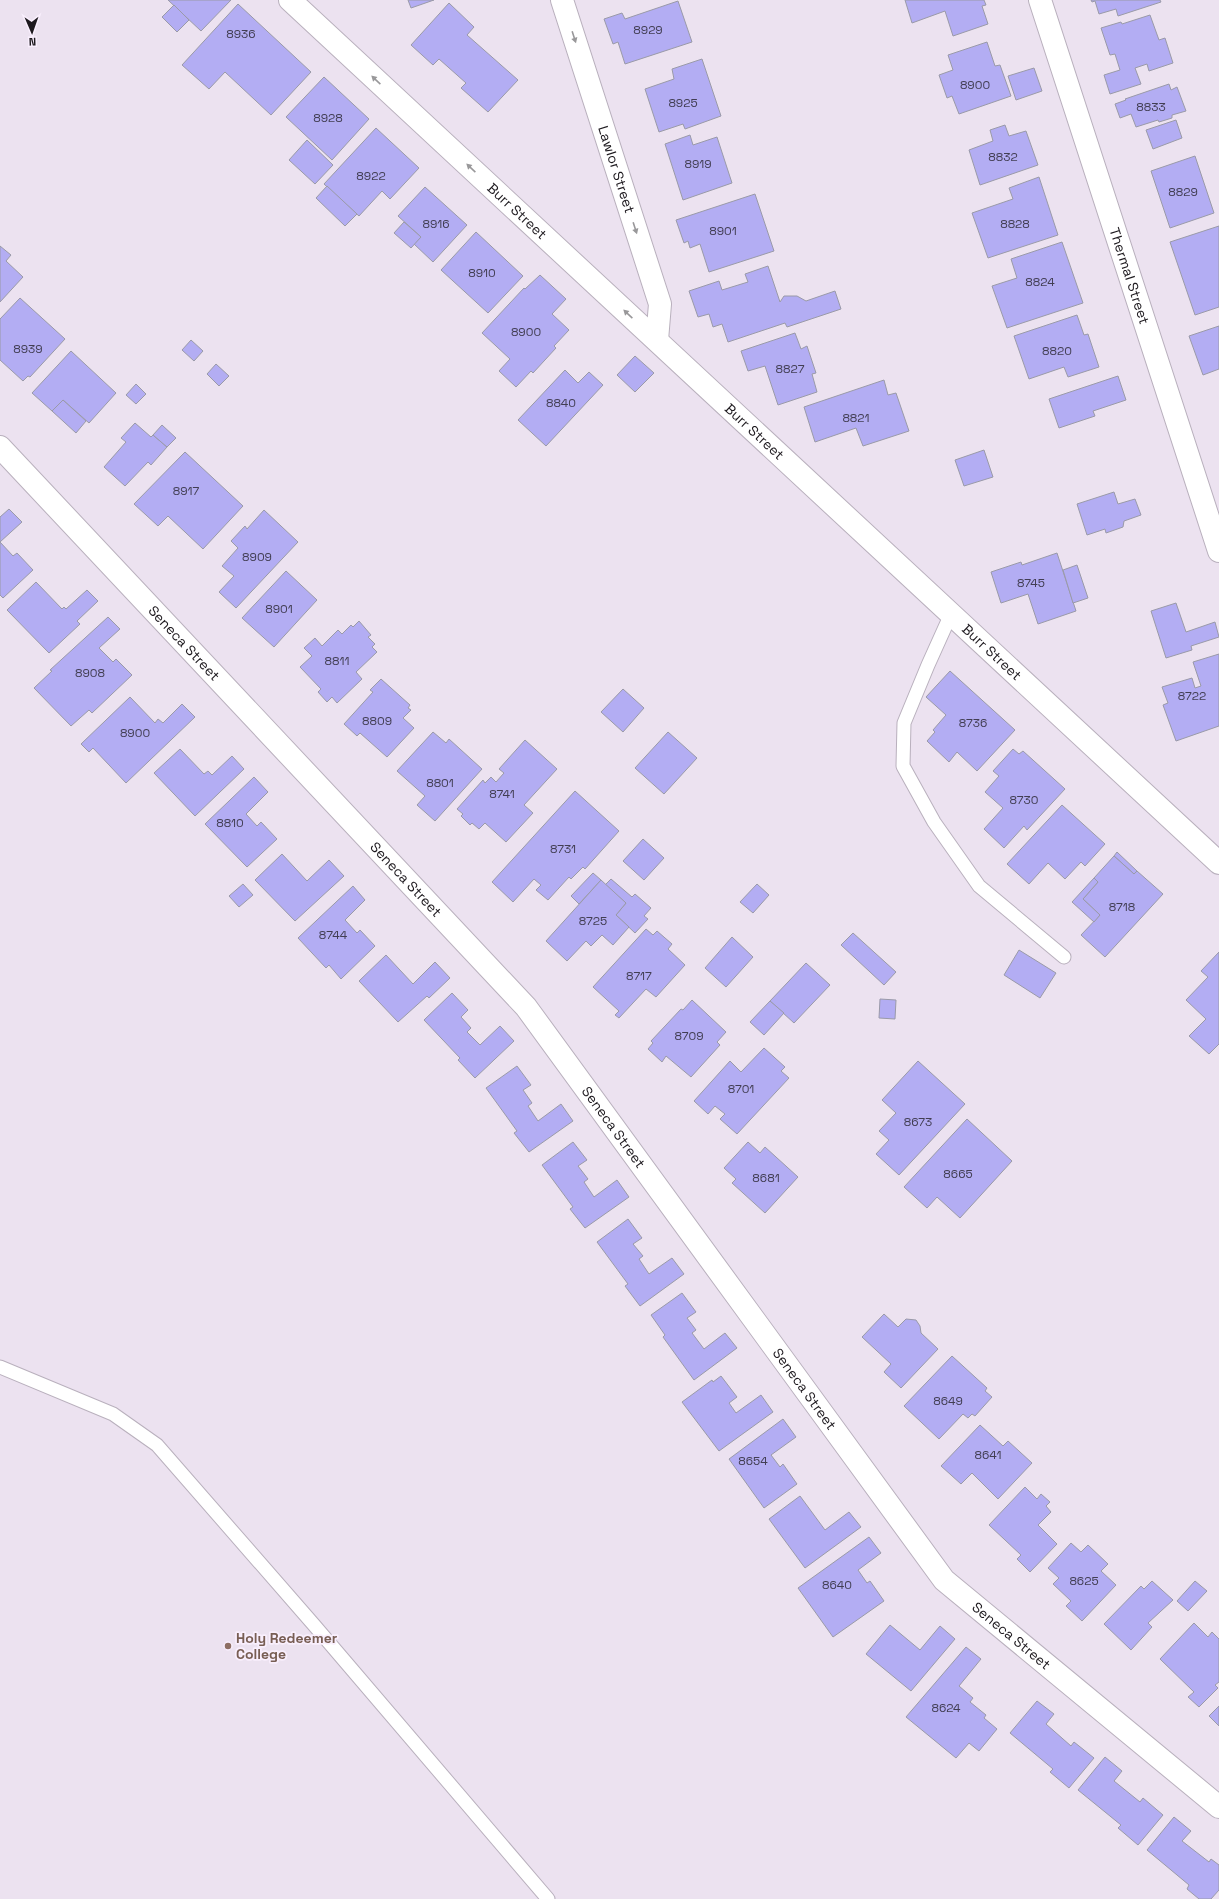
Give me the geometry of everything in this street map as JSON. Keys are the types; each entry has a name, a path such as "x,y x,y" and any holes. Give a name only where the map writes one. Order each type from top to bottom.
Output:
{"street":[{"name":"Burr Street","path":"290,0 1219,863"},
{"name":"Lawlor Street","path":"562,0 660,304 657,340"},
{"name":"Thermal Street","path":"1040,0 1219,551"},
{"name":"Seneca Street","path":"0,447 526,1007 944,1580 1219,1807"}],"lane":[{"path":"951,614 904,723 903,766 934,822 979,886 1064,957"},
{"path":"0,1367 113,1414 157,1444 548,1899"}],"building":[{"path":"168,0 231,0 201,31"},
{"path":"408,0 434,0 411,8"},
{"path":"905,0 984,0 986,5 982,6 988,24 953,36 945,11 912,23"},
{"path":"1091,0 1160,0 1161,2 1118,16 1116,9 1099,14 1095,1 1092,2"},
{"path":"678,1 692,42 625,64 618,42 613,44 604,19 622,13 625,19"},
{"path":"449,3 474,27 467,35 518,80 488,112 461,88 466,83 439,59 433,65 411,45"},
{"path":"238,4 311,72 271,115 225,72 209,89 182,65"},
{"path":"174,5 189,20 177,32 162,17"},
{"path":"1150,15 1159,40 1165,38 1173,63 1149,71 1147,64 1135,68 1141,84 1110,94 1104,75 1120,70 1115,54 1110,55 1101,28 1121,22 1122,24"},
{"path":"987,42 995,66 1000,65 1011,96 959,114 952,96 947,98 939,75 953,70 948,55"},
{"path":"702,59 721,116 685,129 683,124 659,132 645,89 674,79 672,69"},
{"path":"1034,68 1042,91 1016,100 1008,76"},
{"path":"324,77 369,119 332,160 286,117"},
{"path":"1169,84 1171,90 1177,87 1186,111 1172,115 1172,118 1159,122 1158,120 1136,127 1131,114 1120,118 1115,104 1126,100 1125,99"},
{"path":"1176,120 1182,138 1153,149 1146,130"},
{"path":"1005,125 1009,136 1026,131 1038,165 980,185 969,150 993,141 990,130"},
{"path":"376,128 419,168 390,199 382,191 359,216 324,184"},
{"path":"690,135 693,145 717,137 732,183 683,200 665,144"},
{"path":"307,140 333,165 315,184 289,160"},
{"path":"1195,156 1214,213 1170,228 1151,171"},
{"path":"1039,177 1058,235 988,258 972,213 1013,199 1009,188"},
{"path":"327,186 357,214 345,226 316,198"},
{"path":"425,187 467,225 433,262 414,244 421,237 398,216"},
{"path":"755,194 774,251 709,272 700,244 690,248 688,241 684,243 676,220"},
{"path":"404,222 421,237 411,248 394,233"},
{"path":"1219,226 1219,307 1195,315 1170,242"},
{"path":"476,232 523,276 488,313 441,270"},
{"path":"1062,242 1083,303 1007,328 992,286 1017,278 1011,259"},
{"path":"0,246 11,255 6,261 23,277 0,302"},
{"path":"768,266 780,302 784,296 797,296 806,301 835,291 841,309 787,327 785,323 728,342 722,324 713,327 709,314 698,317 689,291 719,281 722,290 748,282 745,274"},
{"path":"540,275 566,299 552,314 569,330 554,346 556,348 533,373 531,371 516,387 499,371 510,359 482,333 524,288 525,289"},
{"path":"20,298 65,339 30,377 28,376 23,381 0,360 0,319"},
{"path":"1077,315 1084,335 1088,334 1099,367 1068,377 1064,367 1029,379 1014,336"},
{"path":"1219,326 1219,369 1203,375 1189,336"},
{"path":"795,333 801,349 807,346 816,373 812,374 817,392 778,405 765,366 748,371 741,351"},
{"path":"191,340 203,351 194,361 182,350"},
{"path":"71,351 116,393 89,423 63,400 52,411 32,393"},
{"path":"635,356 654,373 635,392 617,375"},
{"path":"216,364 229,376 219,386 207,374"},
{"path":"565,370 578,383 589,372 603,385 546,446 518,420"},
{"path":"1118,376 1126,400 1093,411 1095,416 1059,428 1049,399"},
{"path":"884,380 888,395 896,393 909,431 863,446 856,428 815,442 804,407"},
{"path":"136,384 146,394 136,404 126,395"},
{"path":"63,400 86,421 76,433 52,411"},
{"path":"135,423 151,437 153,435 167,447 151,465 148,462 125,486 104,467 126,442 121,438"},
{"path":"162,425 176,438 167,447 153,435"},
{"path":"984,450 993,477 964,486 955,460"},
{"path":"185,452 243,506 203,549 168,516 158,526 134,504"},
{"path":"1114,492 1118,504 1135,499 1141,515 1124,521 1123,527 1106,533 1105,529 1087,535 1077,504"},
{"path":"9,509 22,522 0,542 0,517"},
{"path":"264,510 298,542 236,608 219,592 234,576 222,566 238,548 231,541 245,526 247,529"},
{"path":"0,542 13,556 17,553 33,570 3,598 0,595"},
{"path":"1057,553 1076,611 1038,624 1028,594 1001,603 991,572 1021,562 1022,565"},
{"path":"1077,565 1088,598 1073,603 1063,570"},
{"path":"286,571 317,600 274,647 242,618"},
{"path":"36,582 62,609 64,607 66,609 87,590 98,601 77,621 80,624 49,653 7,610"},
{"path":"1176,603 1186,632 1215,622 1219,637 1191,646 1192,650 1166,658 1151,611"},
{"path":"108,617 120,629 99,648 113,662 116,659 132,675 92,713 89,710 71,726 34,688 52,671 50,670"},
{"path":"359,621 371,635 368,637 375,644 372,647 377,652 356,672 362,679 337,703 332,697 327,702 318,692 321,689 300,667 312,656 304,648 315,638 322,646 338,630 342,634 351,625 353,627"},
{"path":"1219,654 1219,726 1176,741 1163,705 1168,703 1162,687 1192,678 1195,688 1201,686 1193,662"},
{"path":"950,671 1015,730 977,771 957,752 949,762 927,741 935,732 933,730 946,715 926,697"},
{"path":"381,679 410,705 408,708 411,710 403,718 414,728 387,757 360,733 357,736 344,724 373,692 370,690"},
{"path":"623,689 644,708 623,732 601,712"},
{"path":"130,697 155,723 158,719 163,723 182,704 195,717 126,783 93,748 89,752 81,744"},
{"path":"433,732 446,743 449,739 482,769 435,821 417,805 425,796 397,771"},
{"path":"668,732 697,758 664,794 635,768"},
{"path":"525,740 557,769 524,805 533,813 506,842 485,823 479,829 472,823 470,825 461,816 463,814 457,809 483,780 485,783 491,777 496,782 504,773 499,769"},
{"path":"180,749 204,774 208,771 212,775 232,756 244,769 195,816 154,773"},
{"path":"1013,749 1019,754 1023,751 1065,789 1027,830 1024,826 1004,848 984,829 1003,808 985,792 999,776 993,771"},
{"path":"254,777 268,792 246,814 257,826 261,822 277,839 247,867 205,824"},
{"path":"575,791 619,831 585,869 583,867 571,879 569,877 548,900 536,890 541,885 534,879 513,902 492,882"},
{"path":"1062,805 1105,844 1085,866 1081,862 1065,879 1048,863 1029,884 1007,864"},
{"path":"643,839 664,858 644,880 623,861"},
{"path":"1117,852 1137,871 1134,874 1114,856"},
{"path":"282,854 307,881 329,860 344,876 295,921 255,880"},
{"path":"1114,856 1134,874 1137,871 1163,894 1105,957 1081,935 1100,915 1083,899 1098,882 1094,878"},
{"path":"593,873 601,880 579,904 571,896"},
{"path":"1094,878 1098,882 1083,899 1100,915 1094,922 1072,902"},
{"path":"611,879 632,897 635,894 651,908 644,916 648,919 635,933 616,915 626,903 605,885"},
{"path":"601,880 626,903 616,915 629,927 613,945 602,935 591,946 586,941 567,961 546,941"},
{"path":"243,884 253,895 239,907 229,896"},
{"path":"757,884 769,895 753,913 740,902"},
{"path":"353,886 365,900 345,920 357,933 360,930 375,946 341,979 329,965 326,968 298,938"},
{"path":"646,929 653,935 657,931 672,944 668,949 685,965 656,997 646,989 619,1018 615,1015 619,1011 593,987"},
{"path":"853,933 896,972 884,985 841,945"},
{"path":"732,937 753,957 726,987 705,968"},
{"path":"1019,950 1056,973 1040,998 1004,975"},
{"path":"1219,952 1219,1044 1209,1054 1189,1036 1206,1019 1186,1000 1208,977 1201,971"},
{"path":"386,955 413,984 435,962 450,978 429,998 427,996 398,1022 359,981"},
{"path":"806,963 830,985 794,1023 770,1001"},
{"path":"452,993 468,1010 461,1017 471,1028 467,1032 480,1045 500,1026 514,1041 475,1078 458,1060 460,1058 424,1020"},
{"path":"880,999 896,1000 895,1019 879,1018"},
{"path":"692,1000 726,1032 717,1042 720,1045 691,1077 666,1056 662,1062 648,1049 653,1043 651,1041 681,1009 683,1010"},
{"path":"770,1001 784,1013 764,1035 750,1022"},
{"path":"764,1048 785,1067 781,1071 789,1078 737,1134 720,1119 725,1114 715,1106 708,1114 694,1101 730,1061 741,1072"},
{"path":"918,1061 965,1104 899,1175 876,1154 889,1140 879,1131 896,1113 882,1100"},
{"path":"517,1066 531,1085 523,1090 532,1103 528,1106 538,1121 561,1104 573,1121 529,1152 514,1133 517,1131 486,1088"},
{"path":"967,1119 1012,1161 960,1218 937,1197 927,1208 904,1187"},
{"path":"573,1142 587,1160 578,1166 588,1179 584,1182 594,1197 617,1180 629,1197 585,1228 570,1209 573,1207 542,1165"},
{"path":"748,1142 760,1153 765,1147 798,1177 765,1213 732,1183 736,1179 724,1168"},
{"path":"628,1219 642,1238 633,1244 643,1256 639,1259 649,1274 672,1258 684,1274 640,1306 625,1286 628,1284 597,1242"},
{"path":"682,1293 696,1312 687,1318 696,1330 692,1333 704,1349 725,1333 737,1348 694,1380 663,1337 665,1335 651,1315"},
{"path":"884,1314 898,1327 906,1319 916,1320 920,1326 921,1333 938,1349 901,1388 884,1372 891,1364 862,1337"},
{"path":"952,1356 987,1388 985,1391 992,1397 975,1416 972,1414 968,1418 963,1414 939,1439 904,1406"},
{"path":"721,1376 737,1397 729,1403 736,1413 761,1395 773,1412 719,1451 682,1402 712,1380 713,1382"},
{"path":"783,1419 796,1437 771,1455 780,1467 783,1464 797,1484 764,1508 729,1459"},
{"path":"980,1425 1003,1446 1008,1441 1032,1463 998,1499 972,1473 961,1484 941,1466"},
{"path":"1025,1487 1037,1499 1041,1494 1050,1502 1046,1506 1051,1512 1038,1525 1057,1544 1030,1572 1017,1559 1021,1555 989,1525"},
{"path":"800,1496 825,1530 849,1512 861,1527 805,1568 769,1519"},
{"path":"869,1537 881,1553 858,1570 867,1583 870,1581 884,1601 833,1637 798,1588"},
{"path":"1071,1543 1081,1552 1088,1545 1108,1564 1101,1571 1116,1585 1082,1621 1066,1606 1071,1601 1053,1584 1059,1578 1048,1568"},
{"path":"1152,1581 1173,1600 1148,1623 1152,1627 1131,1650 1104,1624 1141,1586 1144,1589"},
{"path":"1195,1581 1207,1591 1188,1611 1177,1601"},
{"path":"1194,1623 1208,1637 1212,1632 1219,1639 1219,1682 1215,1685 1218,1688 1199,1707 1188,1697 1194,1692 1160,1659"},
{"path":"890,1625 920,1650 940,1626 955,1639 911,1691 866,1654"},
{"path":"966,1647 981,1659 959,1686 973,1698 970,1702 986,1715 984,1718 997,1729 979,1751 969,1743 956,1758 906,1717"},
{"path":"1037,1701 1054,1714 1046,1724 1071,1746 1074,1742 1094,1758 1069,1788 1050,1772 1053,1769 1010,1733"},
{"path":"1219,1706 1219,1726 1209,1716"},
{"path":"1105,1757 1122,1771 1114,1781 1140,1802 1143,1798 1163,1815 1138,1845 1118,1828 1121,1825 1078,1790"},
{"path":"1174,1817 1191,1831 1182,1841 1209,1862 1211,1859 1219,1865 1219,1890 1211,1899 1199,1899 1187,1889 1189,1885 1147,1850"}],"place":[{"name":"Holy Redeemer College","path":"228,1646"}]}
